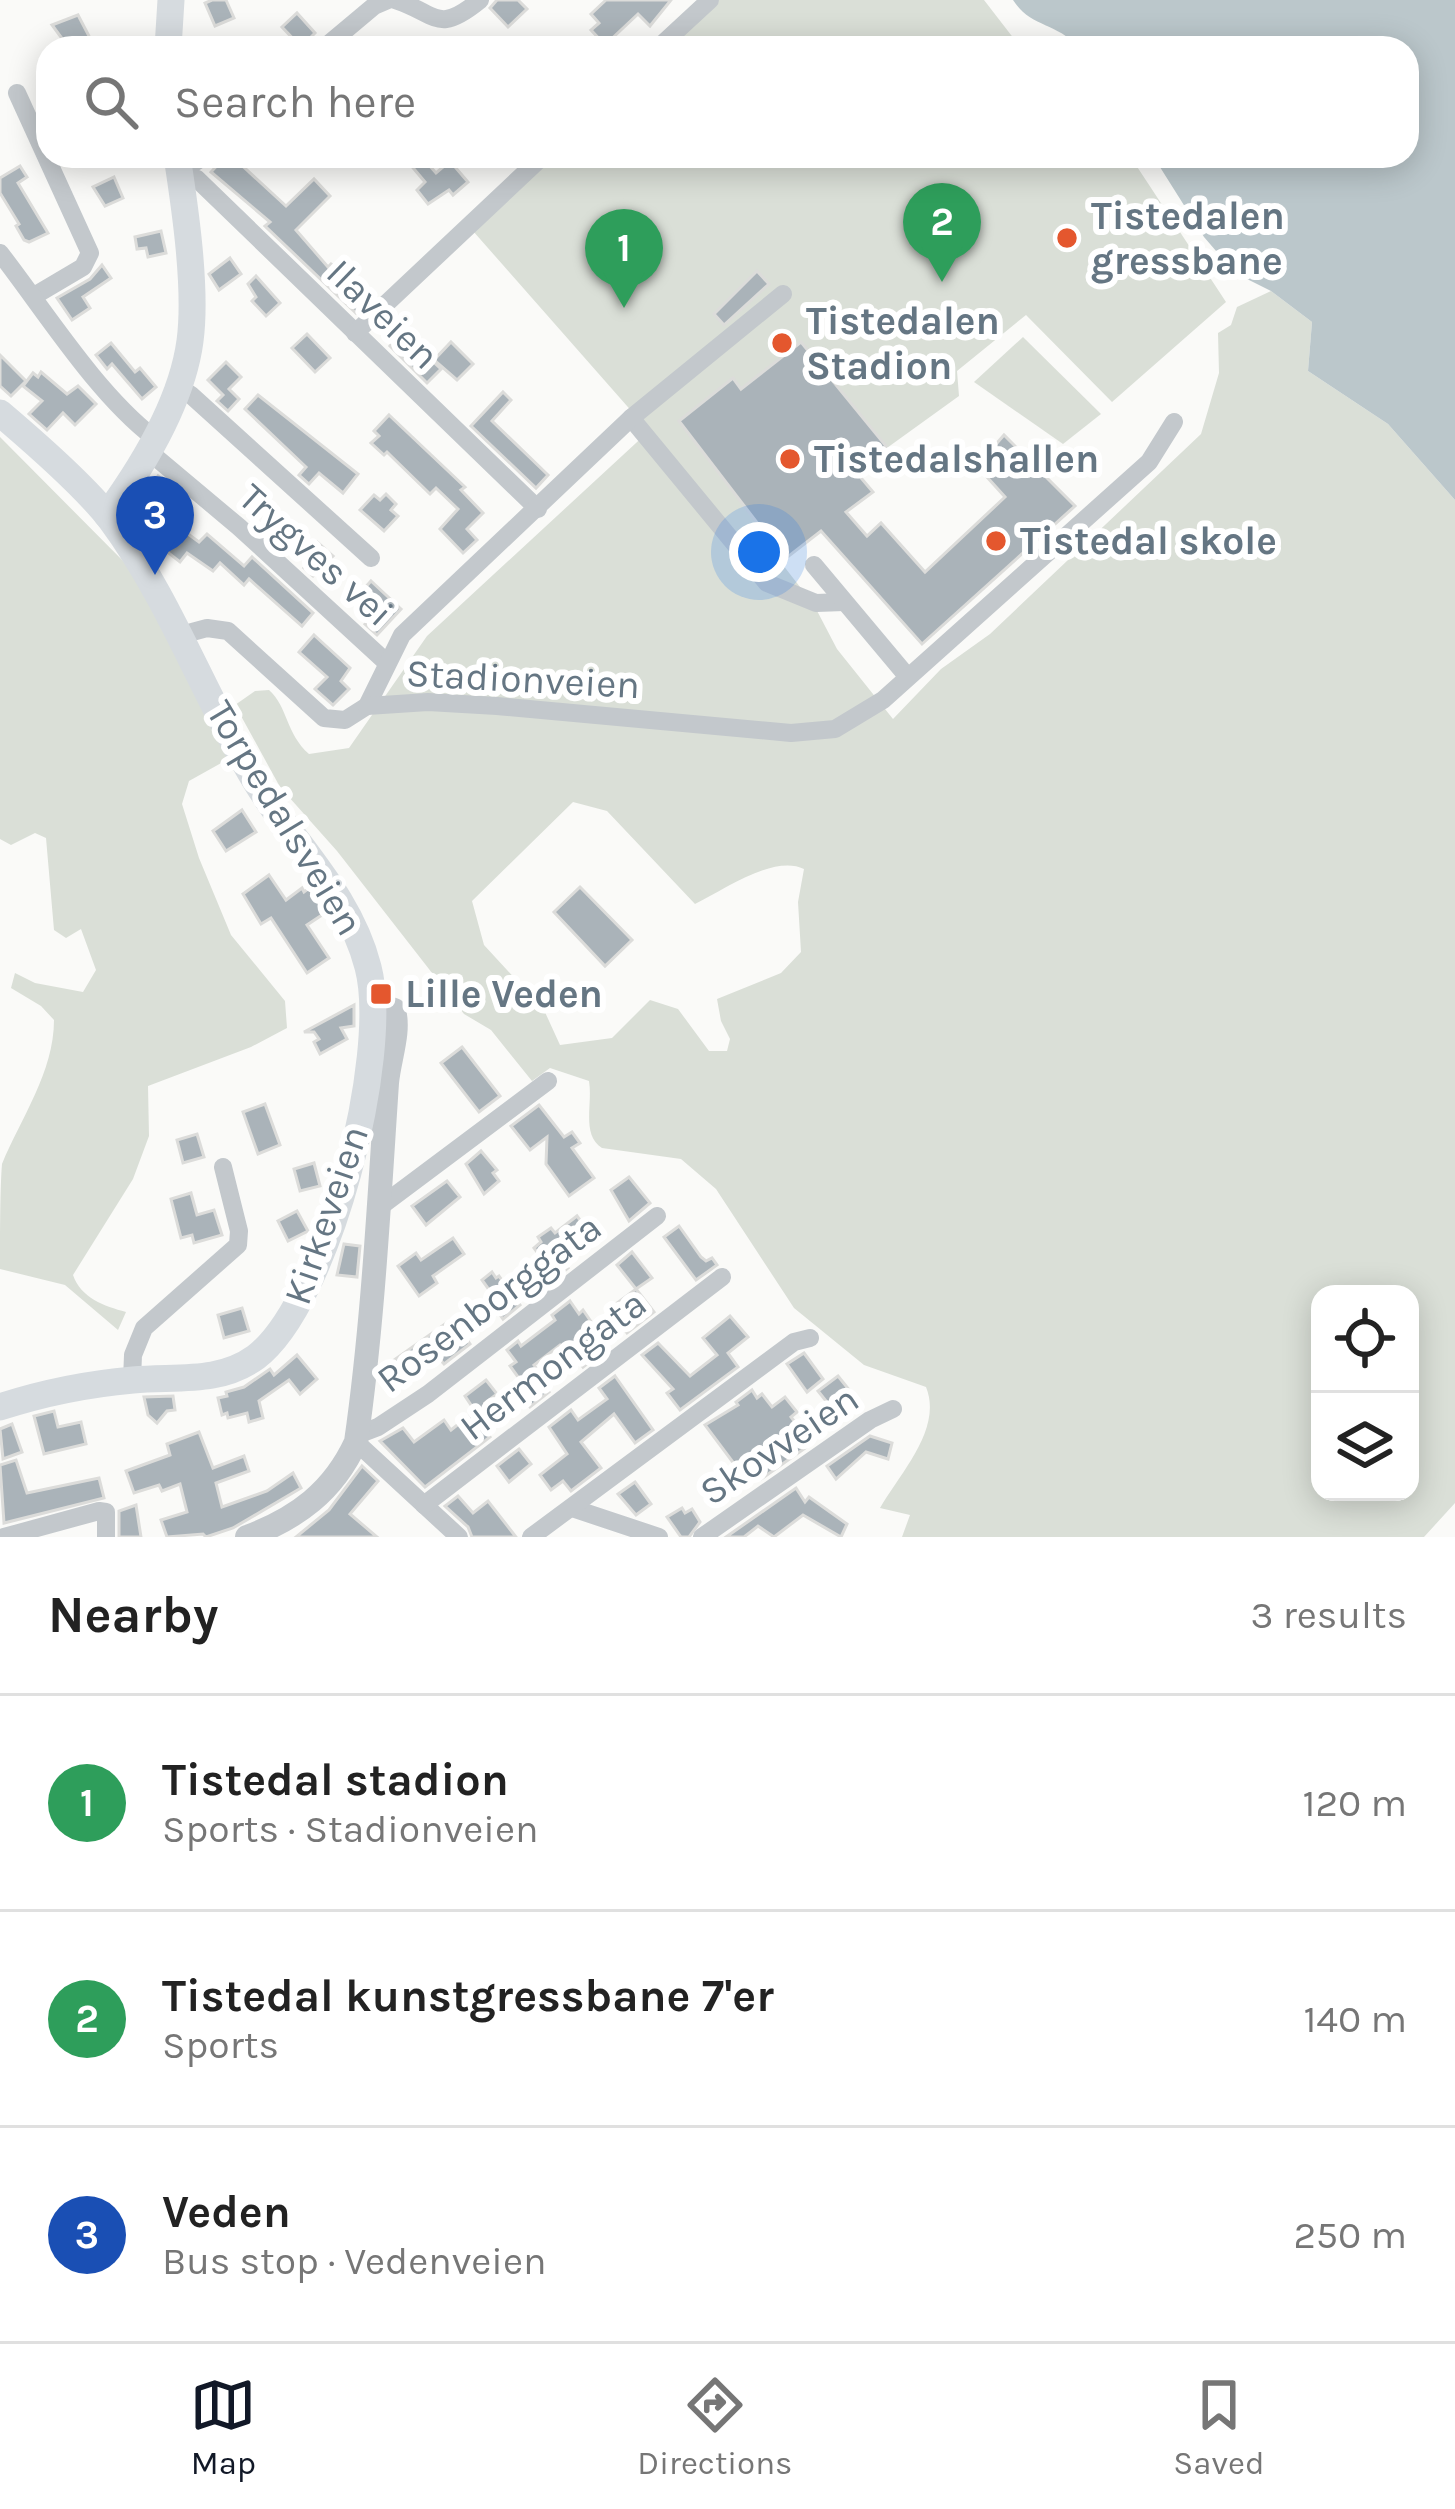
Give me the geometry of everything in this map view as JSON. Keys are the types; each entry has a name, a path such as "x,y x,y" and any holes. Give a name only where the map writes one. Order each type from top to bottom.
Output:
{"main road":[{"path":"168,36 171,0"},
{"path":"107,515 150,444 178,387 188,351 192,317 178,168"},
{"name":"Torpedalsveien","path":"0,413 107,515 181,635 256,783 351,918 375,1004"},
{"name":"Kirkeveien","path":"0,1407 50,1393 131,1380 198,1378 237,1369 270,1344 306,1293 350,1170 370,1066 375,1004"}],"street":[{"path":"338,36 374,6 392,0 447,21 480,0"},
{"path":"671,36 710,0"},
{"path":"17,93 36,135"},
{"path":"34,296 83,267 90,253 51,168"},
{"name":"Ilaveien","path":"183,168 538,508"},
{"path":"355,332 530,168"},
{"name":"Trygves vei","path":"0,253 150,444 386,662"},
{"name":"Stadionveien","path":"783,294 632,418 402,635 367,706 428,702 817,732 850,723 883,700 1149,462 1174,422"},
{"path":"178,387 371,558"},
{"path":"632,418 767,583 816,603 844,602"},
{"path":"814,565 907,676"},
{"path":"181,635 207,628 228,631 324,718 345,720 367,706"},
{"name":"Torpedalsveien","path":"258,1535 315,1502 344,1466 357,1438 397,1020 394,1010 375,1004"},
{"path":"381,1206 548,1081"},
{"name":"Kirkeveien","path":"131,1380 133,1355 144,1328 238,1245 223,1167"},
{"name":"Rosenborggata","path":"357,1438 428,1394 658,1216"},
{"name":"Hermongata","path":"424,1505 722,1277"},
{"path":"531,1537 794,1342 811,1338"},
{"name":"Skovveien","path":"702,1537 869,1420 893,1409"},
{"path":"357,1438 458,1537"},
{"path":"572,1508 659,1537"},
{"path":"4,1537 99,1511 106,1512 106,1537"}],"shaded area":[{"path":"719,0 984,0 1012,36 681,36"},
{"path":"1013,0 1455,0 1455,500 1388,424 1308,371 1312,322 1271,291 1235,273 1204,237 1161,168 1419,168 1419,36 1065,36"},
{"path":"540,168 1138,168 1226,302 1112,402 1026,315 957,371 959,396 762,538 814,605 837,649 893,719 941,669 990,634 1201,434 1219,373 1218,333 1231,325 1237,307 1271,291 1312,322 1308,371 1388,424 1455,500 1455,1503 1424,1537 902,1537 910,1515 880,1508 924,1435 930,1403 926,1387 864,1365 794,1308 716,1189 681,1159 602,1148 590,1127 589,1081 550,1068 532,1081 491,1030 464,1014 337,851 280,787 235,705 255,691 269,690 309,754 349,748 427,636 649,431 473,231","holes":["573,802 607,811 695,904 764,870 778,866 804,869 798,902 801,952 781,973 717,999 730,1039 727,1051 709,1051 678,1009 650,1000 612,1038 560,1045 544,1010 484,945 472,901"]},
{"path":"1023,337 1101,414 1063,444 974,382"},
{"path":"0,437 140,578 232,757 189,781 182,804 231,935 285,1001 287,1028 251,1047 148,1086 149,1136 133,1179 73,1275 87,1295 126,1312 118,1330 65,1285 0,1269 2,1164 43,1076 54,1020 11,988 15,973 35,983 83,992 96,970 81,929 66,938 54,930 46,838 35,833 11,845 0,839"}],"building":[{"path":"226,0 234,18 215,26 205,3"},
{"path":"497,0 518,0 527,9 508,27 490,8"},
{"path":"606,0 671,0 650,26 638,14 615,36 597,36 591,30 599,23 591,14"},
{"path":"297,13 315,33 291,36 282,27"},
{"path":"78,15 89,36 60,36 52,25"},
{"path":"20,166 27,177 18,183 48,233 29,242 0,193 0,178"},
{"path":"245,168 286,206 314,179 330,196 296,230 328,267 331,264 370,298 356,313 265,226 270,222 211,172"},
{"path":"413,168 432,168 436,173 456,168 468,182 453,195 449,190 428,204 417,190 425,182"},
{"path":"114,177 123,198 105,206 93,187"},
{"path":"161,231 166,253 148,257 146,248 137,249 135,237"},
{"path":"230,258 241,274 219,290 209,274"},
{"path":"102,265 111,278 83,297 90,308 72,320 57,298 90,279"},
{"path":"757,271 769,284 724,325 714,314"},
{"path":"256,276 280,303 266,316 252,301 256,297 248,284"},
{"path":"402,333 441,369 427,383 390,346"},
{"path":"307,334 330,358 315,372 292,348"},
{"path":"451,342 473,364 457,380 434,360"},
{"path":"801,342 886,446 856,472 873,492 846,512 867,536 881,523 925,572 1005,497 977,466 1004,435 1075,506 922,644 821,531 785,559 679,421 733,378 741,389"},
{"path":"111,343 135,372 140,368 156,387 142,399 112,364 107,369 96,355"},
{"path":"0,355 26,381 11,396 0,386"},
{"path":"226,362 241,377 229,389 239,399 228,411 217,401 223,395 208,380"},
{"path":"41,372 67,394 78,386 96,404 75,425 63,413 47,430 29,414 42,401 23,386 33,373 38,377"},
{"path":"503,392 511,400 492,421 548,475 536,488 471,426"},
{"path":"258,395 358,474 343,493 319,473 309,484 299,475 306,467 245,409"},
{"path":"389,415 465,487 461,490 483,513 467,529 477,540 463,553 440,529 458,509 436,488 430,494 387,452 384,455 371,443 379,436 374,431"},
{"path":"158,476 181,496 165,520 142,502"},
{"path":"386,494 396,504 391,510 398,516 384,531 360,510 374,495 380,500"},
{"path":"180,528 199,542 207,534 244,566 252,557 313,613 302,626 249,579 244,585 220,563 213,571 187,553 180,562 166,551"},
{"path":"317,542 333,556 313,576 304,568 311,561 304,555"},
{"path":"371,581 401,609 377,635 365,624 371,617 355,599"},
{"path":"314,635 350,668 341,681 349,689 333,705 315,689 327,677 299,652"},
{"path":"242,810 256,832 226,851 213,831"},
{"path":"269,875 286,900 309,888 325,913 307,925 329,958 307,973 271,918 261,924 243,894"},
{"path":"580,887 632,940 605,966 554,912"},
{"path":"354,1005 354,1026 341,1028 347,1039 320,1054 314,1032 304,1032"},
{"path":"462,1047 500,1096 479,1112 441,1063"},
{"path":"265,1104 280,1145 258,1154 243,1112"},
{"path":"539,1105 564,1137 572,1132 580,1143 572,1148 594,1178 569,1196 546,1164 547,1137 530,1150 511,1126"},
{"path":"197,1134 204,1157 183,1163 177,1140"},
{"path":"481,1151 497,1170 493,1173 499,1181 484,1194 466,1164"},
{"path":"314,1163 320,1186 300,1191 294,1169"},
{"path":"629,1177 650,1203 629,1221 611,1190"},
{"path":"447,1181 460,1197 426,1225 412,1206"},
{"path":"191,1193 197,1215 214,1210 222,1235 194,1243 192,1235 181,1238 171,1199"},
{"path":"297,1211 308,1231 288,1241 278,1221"},
{"path":"577,1216 588,1231 557,1255 568,1268 539,1291 529,1277 546,1264 534,1248 541,1242 538,1237 551,1228 555,1233"},
{"path":"679,1226 701,1257 712,1258 717,1265 696,1280 664,1237"},
{"path":"453,1238 464,1254 433,1276 437,1283 419,1296 398,1266 416,1253 421,1260"},
{"path":"344,1244 360,1246 357,1277 337,1275"},
{"path":"632,1252 652,1278 636,1289 617,1265"},
{"path":"492,1272 520,1305 503,1319 482,1280"},
{"path":"636,1289 654,1312 627,1333 609,1309"},
{"path":"570,1301 579,1314 583,1310 603,1339 596,1344 602,1352 583,1367 560,1345 534,1365 549,1392 530,1407 522,1397 529,1392 510,1366 516,1362 507,1350 518,1341 521,1346 555,1320 552,1315"},
{"path":"242,1308 249,1331 224,1338 218,1315"},
{"path":"730,1316 748,1337 728,1353 738,1367 680,1410 667,1393 673,1389 642,1355 658,1343 690,1376 717,1355 703,1338"},
{"path":"452,1319 470,1344 444,1364 438,1357 401,1384 387,1365"},
{"path":"804,1353 823,1379 807,1392 787,1364"},
{"path":"297,1355 317,1379 300,1394 289,1380 259,1401 263,1418 249,1422 247,1413 222,1415 218,1398 270,1369 274,1375"},
{"path":"615,1376 653,1430 635,1443 614,1414 581,1442 601,1468 571,1491 563,1481 551,1490 540,1475 567,1454 549,1427 571,1410 578,1420 607,1399 599,1388"},
{"path":"838,1376 850,1391 830,1406 818,1391"},
{"path":"486,1380 497,1394 485,1403 495,1417 482,1426 490,1437 425,1487 380,1441 403,1428 414,1442 444,1420 451,1430 475,1411 465,1396"},
{"path":"752,1390 772,1407 785,1397 797,1412 791,1417 811,1444 761,1479 743,1461 735,1465 705,1425 738,1405"},
{"path":"173,1396 175,1410 167,1411 157,1423 148,1415 144,1397"},
{"path":"54,1411 58,1427 81,1422 86,1444 44,1454 34,1416"},
{"path":"12,1424 22,1452 3,1459 0,1429"},
{"path":"199,1432 213,1468 244,1456 249,1471 216,1483 222,1507 267,1491 293,1473 301,1488 233,1528 206,1537 167,1537 161,1520 187,1512 180,1484 134,1493 126,1471 170,1455 167,1444"},
{"path":"870,1436 892,1443 888,1459 866,1452 836,1479 827,1466"},
{"path":"519,1449 531,1464 509,1482 497,1466"},
{"path":"16,1460 27,1493 99,1478 104,1498 4,1523 0,1465"},
{"path":"362,1466 378,1481 350,1514 377,1537 296,1537 329,1510"},
{"path":"635,1482 651,1504 636,1515 618,1494"},
{"path":"796,1488 805,1502 809,1497 847,1524 841,1537 803,1515 774,1537 758,1526 744,1537 726,1537"},
{"path":"458,1496 473,1513 488,1501 516,1537 472,1537 445,1506"},
{"path":"136,1505 141,1537 119,1537 119,1511"},
{"path":"682,1508 685,1513 692,1509 700,1522 689,1537 681,1537 667,1517"}],"place":[{"name":"Tistedalen gressbane","path":"1067,238"},
{"name":"Tistedal kunstgressbane 7'er","path":"942,282"},
{"name":"Tistedal stadion","path":"624,308"},
{"name":"Tistedalen Stadion","path":"782,343"},
{"name":"Tistedalshallen","path":"790,459"},
{"name":"Tistedal skole","path":"996,541"},
{"name":"Veden","path":"155,575"},
{"name":"Lille Veden","path":"381,994"}]}
